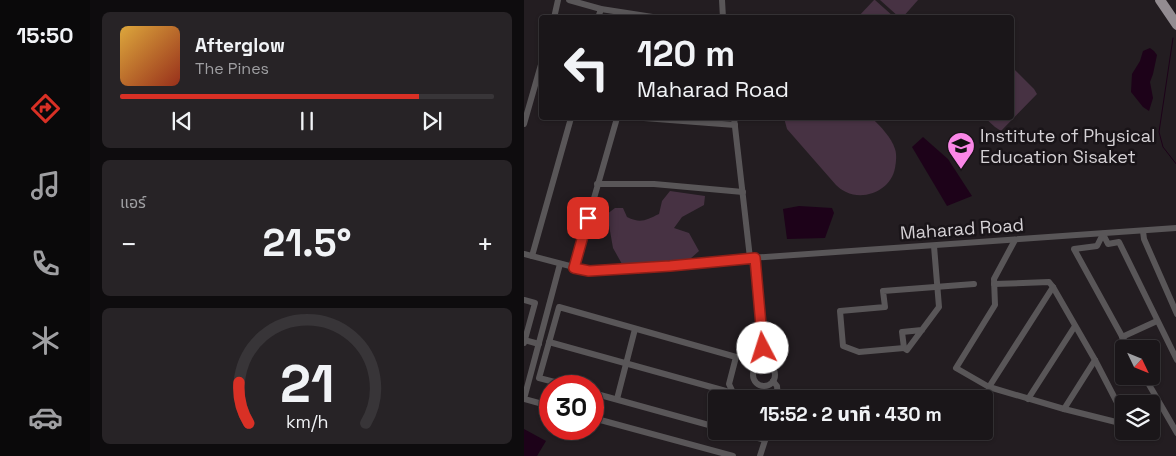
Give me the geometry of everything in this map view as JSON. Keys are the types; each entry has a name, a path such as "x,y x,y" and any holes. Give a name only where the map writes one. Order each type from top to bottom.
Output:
{"main road":[{"path":"1160,0 1176,25"}],"street":[{"path":"555,15 558,0"},
{"path":"570,0 601,9 640,15"},
{"path":"722,0 723,15"},
{"path":"599,15 601,9"},
{"path":"524,124 539,72"},
{"path":"532,256 570,120"},
{"path":"574,268 616,120"},
{"path":"670,120 735,125"},
{"path":"734,120 753,258 763,348 762,364"},
{"path":"597,184 654,184 743,192"},
{"name":"Maharad Road","path":"524,254 589,271 1176,228"},
{"path":"1143,231 1144,239 1176,314"},
{"path":"1103,234 1108,244 1119,242 1176,360"},
{"path":"1103,234 1097,246 1074,250 1124,340"},
{"path":"1015,240 994,279 995,305 956,368 989,387 1115,422"},
{"path":"934,246 937,287 939,307 907,350 904,348 859,352 843,346 840,311 885,307 884,291 937,287 974,284"},
{"path":"539,403 524,399 560,264"},
{"path":"994,284 1049,282 1054,287 1115,399"},
{"path":"989,387 1054,287"},
{"path":"524,300 535,303 524,341 539,344"},
{"path":"541,375 559,308 736,357 729,384 732,390"},
{"path":"1122,337 1157,320"},
{"path":"1028,399 1075,326"},
{"path":"617,399 635,329"},
{"path":"904,348 902,332 922,330"},
{"path":"549,342 715,390"},
{"path":"1064,409 1094,360"},
{"path":"762,364 771,366 774,369 773,382 769,385 764,386 755,380 754,371 762,364"},
{"path":"773,382 777,390"},
{"path":"1149,385 1176,433"},
{"path":"604,395 708,425"},
{"path":"604,421 734,456"},
{"path":"760,456 765,440"}],"shaded area":[{"path":"875,0 892,15 860,15"},
{"path":"880,0 918,0 905,15 897,15"},
{"path":"1150,48 1157,55 1150,82 1153,98 1149,111 1143,107 1131,92 1132,74 1140,61 1143,51"},
{"path":"1014,69 1034,89 1037,94 1014,118"},
{"path":"785,120 874,120 888,136 895,149 896,161 893,176 883,188 876,192 861,195 845,191 836,185 787,129"},
{"path":"987,120 1012,120 1001,131"},
{"path":"923,137 948,159 972,196 947,206 912,147"},
{"path":"670,191 705,196 704,205 682,217 674,228 689,233 699,251 690,259 622,264 613,248 607,214 615,208 623,208 627,217 640,221 647,219 659,214 662,201"},
{"path":"799,206 832,208 834,213 825,238 787,239 783,209"},
{"path":"524,429 539,437 539,440 546,441 537,456 524,456"}],"waterway":[{"path":"1173,38 1159,132 1163,147 1177,165"}],"place":[{"name":"Institute of Physical Education Sisaket","path":"961,170"}],"route":[{"path":"588,218 574,268 589,271 755,258 763,348"}]}
